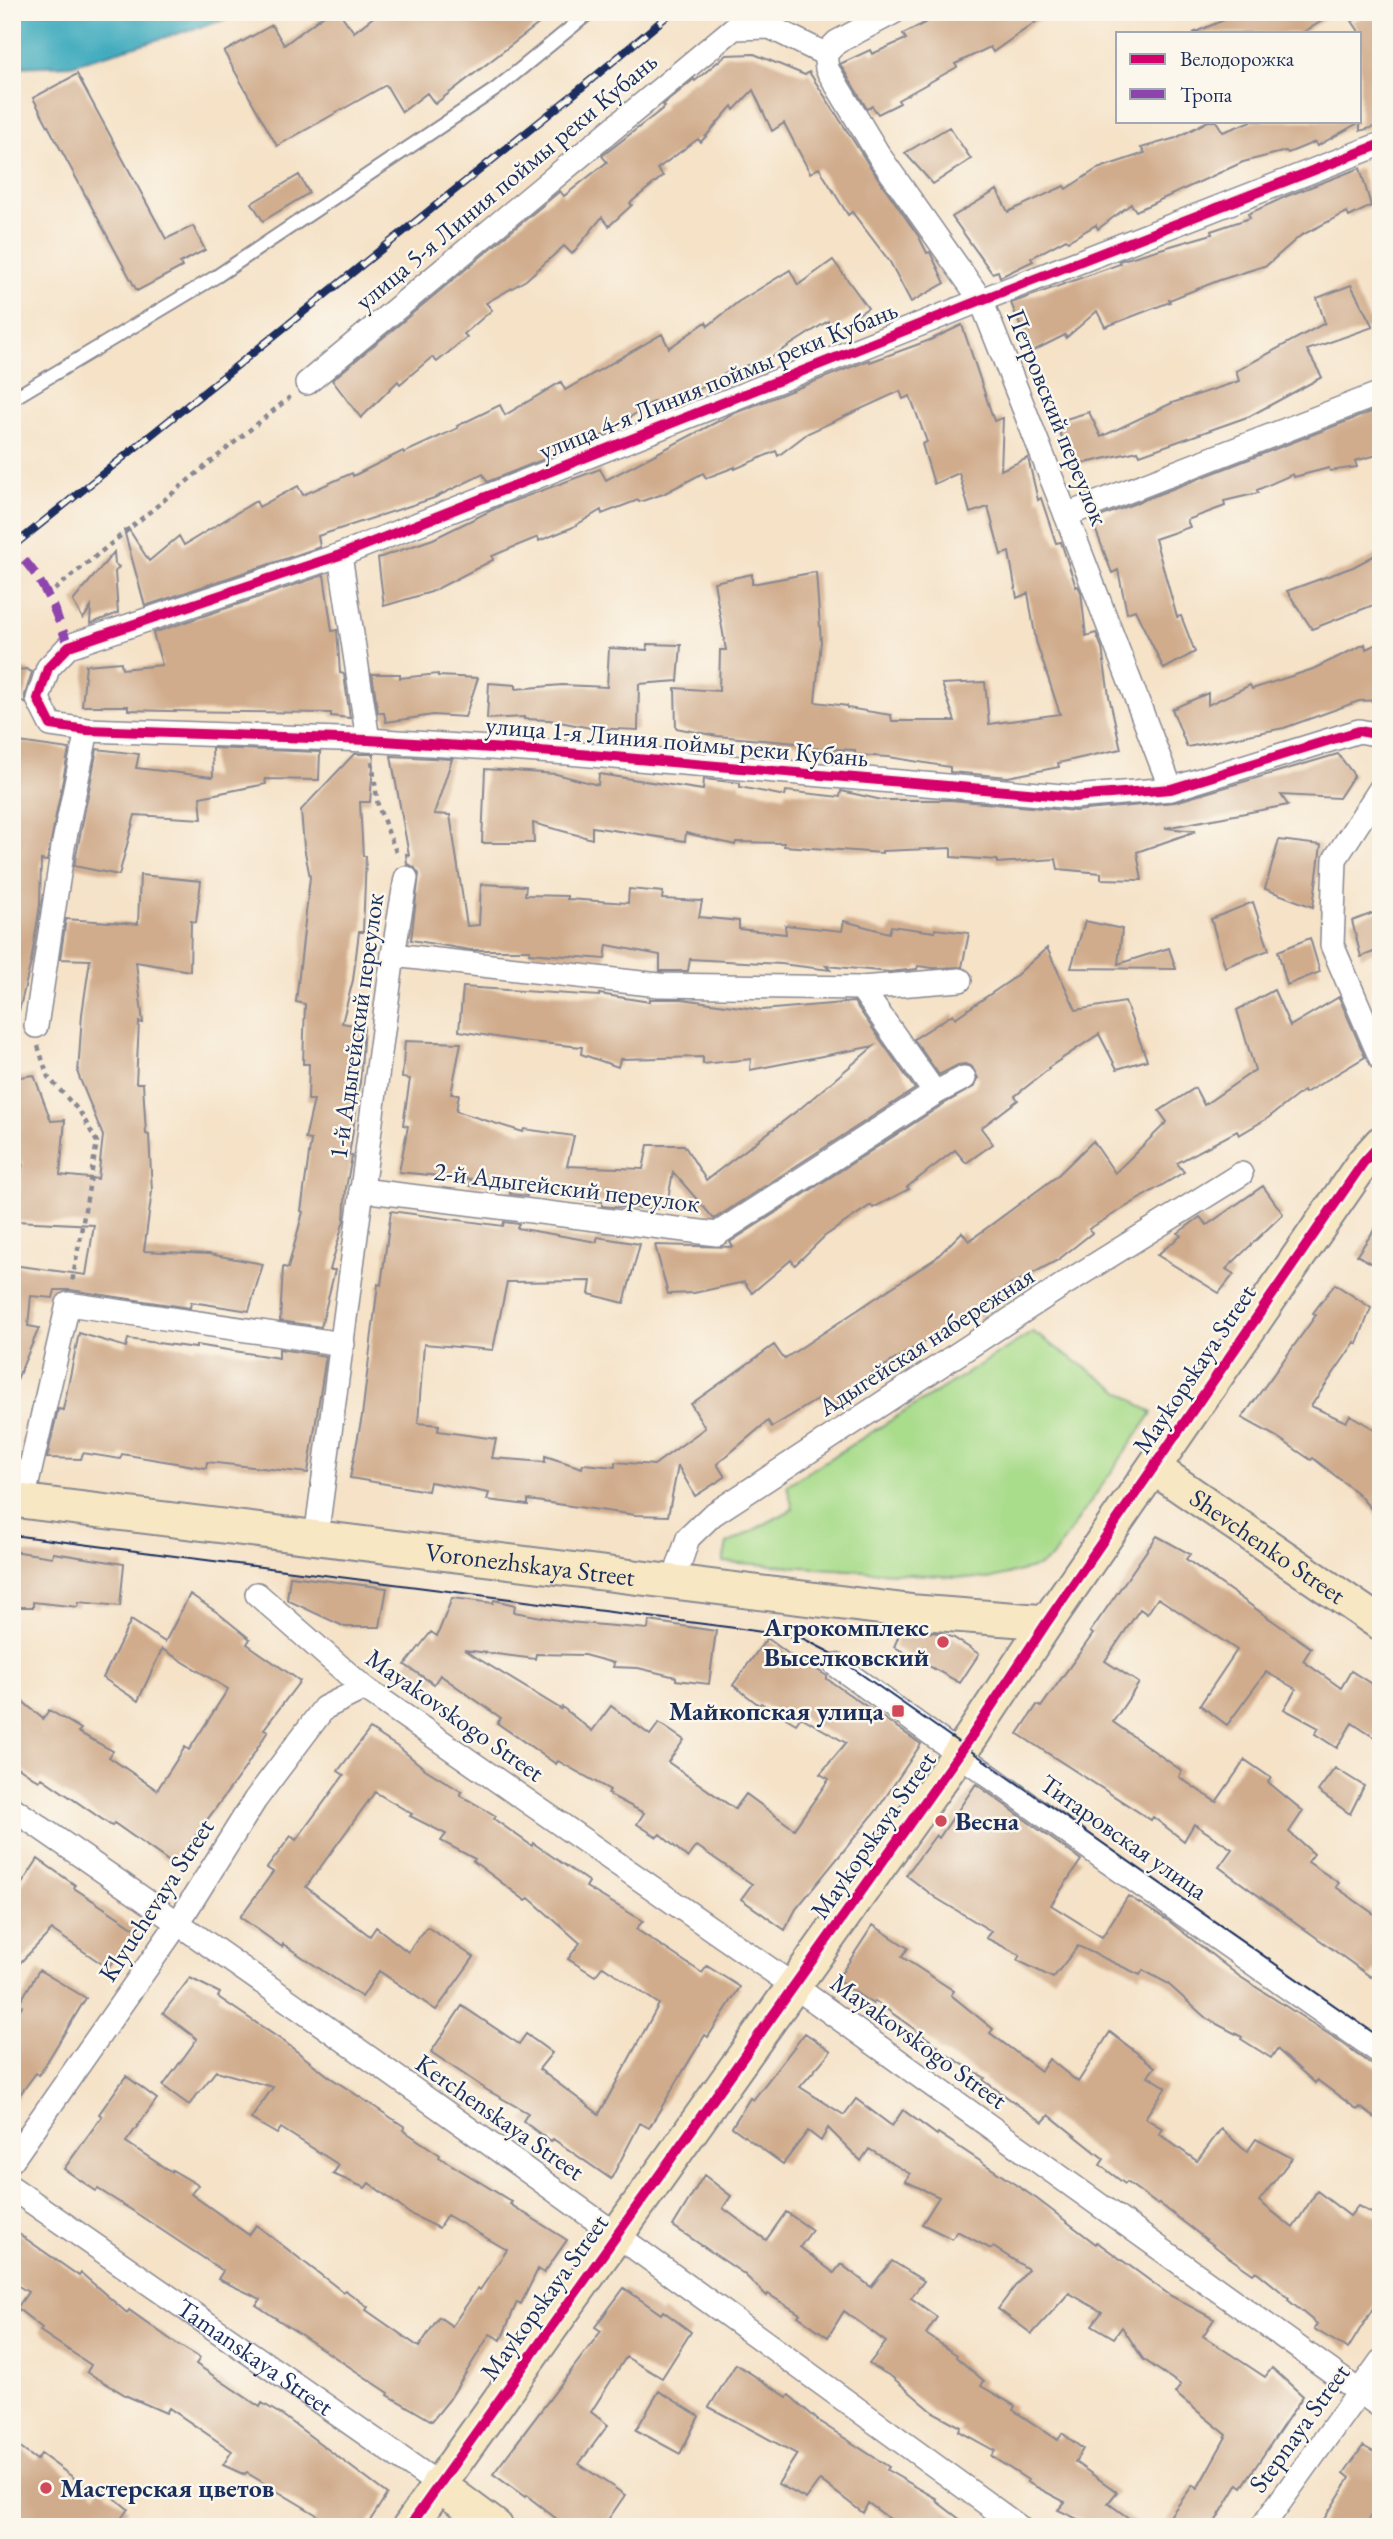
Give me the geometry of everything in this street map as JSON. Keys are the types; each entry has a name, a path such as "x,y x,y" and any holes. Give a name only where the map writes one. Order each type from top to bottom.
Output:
{"street":[{"path":"825,54 837,42 894,12"},
{"name":"улица 5-я Линия поймы реки Кубань","path":"307,383 734,28 766,20 825,54"},
{"name":"Петровский переулок","path":"825,54 827,69 880,157 981,300 1171,789"},
{"name":"улица 4-я Линия поймы реки Кубань","path":"69,646 340,555 1381,144"},
{"path":"1066,514 1381,393"},
{"path":"340,555 368,740"},
{"name":"улица 1-я Линия поймы реки Кубань","path":"69,646 48,668 38,699 51,725 87,730 368,740 582,754 1074,797 1171,789 1359,731 1381,735"},
{"path":"36,1026 63,847 87,730"},
{"path":"1381,788 1335,859 1332,945 1381,1059"},
{"name":"1-й Адыгейский переулок","path":"316,1538 393,955 406,878"},
{"path":"393,955 659,985 861,988 960,980"},
{"path":"861,988 934,1093"},
{"name":"2-й Адыгейский переулок","path":"361,1190 717,1234 934,1093 964,1078"},
{"name":"Maykopskaya Street","path":"409,2527 962,1749 1154,1468 1375,1160"},
{"name":"Адыгейская набережная","path":"673,1583 688,1538 712,1515 1054,1290 1241,1174"},
{"path":"18,1501 68,1304 343,1344"},
{"name":"Shevchenko Street","path":"1154,1468 1381,1624"},
{"name":"Voronezhskaya Street","path":"18,1501 916,1612 1047,1622"},
{"name":"Mayakovskogo Street","path":"257,1594 363,1688 794,1986 1381,2407"},
{"name":"Титаровская улица","path":"836,1665 962,1749 1381,2053"},
{"name":"Klyuchevaya Street","path":"12,2160 178,1923 255,1800 324,1708 363,1688"},
{"name":"Kerchenskaya Street","path":"12,1808 617,2234 1019,2527"},
{"name":"Tamanskaya Street","path":"12,2188 496,2527"},
{"name":"Stepnaya Street","path":"1262,2527 1381,2361"}],"lane":[{"path":"12,399 217,276 496,89 590,12"}],"path":[{"path":"47,596 307,383"},
{"path":"36,1026 37,1041 48,1077 80,1112 97,1142 68,1304"}],"green space":[{"path":"1033,1332 1152,1413 1051,1559 1037,1567 988,1579 723,1562 727,1544 793,1509 787,1485"}],"water":[{"path":"12,12 251,12 71,65 14,67"}],"building":[{"path":"328,12 339,12 354,32 380,12 554,12 435,104 427,93 402,112 386,85 277,146 224,52 272,25 284,45"},
{"path":"946,12 1050,12 993,52 990,47 955,64 957,67 898,100 900,103 878,114 872,106 867,109 840,64 870,50 872,54 906,39 903,34"},
{"path":"1243,12 1337,12 1304,32 1195,32"},
{"path":"1381,12 1381,125 1360,131 1362,32 1352,21"},
{"path":"754,54 805,75 809,72 927,253 930,252 945,283 911,302 890,262 852,212 848,215 819,168 810,173 784,123 772,131 753,90 734,110 732,106 701,142 698,139 657,169 663,176 630,203 632,205 609,226 602,217 572,254 564,246 526,280 486,303 492,310 464,334 467,337 437,362 432,357 400,384 398,381 361,418 332,380 560,191 564,196 607,162 602,156 665,107 663,105 694,79 695,81 726,55"},
{"path":"77,74 166,239 193,226 205,250 180,263 182,267 137,291 33,98"},
{"path":"1206,122 1217,122 1223,132 1249,122 1360,122 1317,146 1315,142 1288,153 1286,151 1243,162 1136,211 1131,204 1098,229 1096,225 1068,241 1066,239 1031,258 1033,261 1000,277 998,271 992,273 952,217 997,190 1008,212 1064,186 1066,189 1097,169 1145,153 1141,148 1176,138"},
{"path":"949,127 971,159 933,184 905,153"},
{"path":"1360,168 1371,206 1349,217 1347,212 1300,236 1267,265 1220,280 1105,327 1097,311 1066,338 1065,335 1031,352 1011,303 1120,264 1119,261 1212,234 1211,231 1250,218 1248,214 1287,196"},
{"path":"299,175 309,193 263,221 252,203"},
{"path":"833,260 868,308 833,330 828,321 773,356 730,371 706,386 657,407 654,401 604,435 487,482 483,474 434,498 318,536 320,547 145,606 124,530 128,528 149,561 179,536 184,545 256,501 259,507 298,486 303,495 352,473 353,476 403,451 404,453 500,405 505,415 561,382 565,390 662,334 669,348 706,322 708,326 738,302 790,270 798,285"},
{"path":"1351,285 1373,327 1307,350 1322,377 1250,416 1140,455 1138,451 1072,466 1056,422 1089,412 1101,437 1172,403 1239,381 1236,371 1325,323 1317,298"},
{"path":"962,325 994,421 1003,418 1001,470 1028,458 1038,500 1041,498 1056,543 1061,542 1076,587 1078,586 1081,592 1086,636 1096,633 1102,648 1121,749 1058,763 1059,767 1008,777 950,772 950,767 889,757 855,755 855,750 806,748 807,744 717,736 676,728 675,688 719,691 720,650 726,650 714,582 752,574 752,584 816,572 821,642 815,702 891,715 892,721 955,721 942,684 985,682 989,724 1060,714 1036,641 1028,593 1017,598 1009,552 1001,555 988,507 970,513 959,473 934,484 922,444 927,442 910,396 903,399 900,391 808,433 778,456 776,451 706,478 703,473 663,494 602,514 601,510 571,528 539,541 538,537 492,556 493,560 431,592 384,606 378,558 433,539 500,506 600,469 606,480 730,415 869,360 870,362 930,340"},
{"path":"1381,408 1381,454 1355,461 1357,467 1330,471 1329,468 1294,477 1293,474 1257,490 1258,493 1224,501 1225,506 1187,520 1190,527 1155,539 1177,617 1181,616 1195,652 1164,669 1135,610 1127,613 1118,570 1112,573 1092,520"},
{"path":"114,552 115,564 119,567 115,572 118,613 90,624 91,607 83,619 73,601"},
{"path":"1381,552 1381,602 1312,629 1287,591 1353,567"},
{"path":"324,575 332,631 337,630 340,673 344,674 350,718 331,716 331,713 128,710 128,706 82,706 86,665 121,662 122,669 162,665 153,633"},
{"path":"1381,642 1381,700 1359,701 1284,728 1187,747 1172,709 1208,693 1208,705 1250,685 1252,689 1313,669 1365,644 1366,649"},
{"path":"647,644 681,645 678,681 639,684 638,730 591,728 524,717 487,719 489,683 516,685 516,689 562,685 607,687 609,648 647,650"},
{"path":"26,669 32,672 25,703 12,696 12,680 18,670"},
{"path":"372,674 400,674 400,678 438,674 478,678 465,717 433,715 386,722 384,713 378,713"},
{"path":"12,741 69,749 47,861 41,860 40,905 31,962 19,1011 12,1010"},
{"path":"212,748 320,752 319,780 265,779 266,784 200,797 202,819 135,815 119,875 74,866 97,749 139,754 136,768 213,777"},
{"path":"354,754 374,754 370,802 360,802 363,856 366,856 363,932 359,932 353,980 342,1023 364,1027 360,1083 352,1111 356,1111 349,1155 352,1156 344,1220 330,1270 335,1270 321,1327 280,1321 283,1267 288,1268 303,1212 311,1140 305,1139 314,1100 308,1100 309,1064 303,1064 305,1004 296,1002 310,877 301,810"},
{"path":"1338,754 1354,775 1339,798 1281,795 1288,805 1165,828 1196,831 1137,852 1142,880 1101,879 1101,873 1058,869 1056,859 997,863 997,860 951,857 951,848 882,853 784,846 784,843 736,842 735,845 686,833 685,841 592,827 592,839 533,823 534,843 482,843 485,769 556,774 598,785 599,774 703,790 704,779 740,783 740,787 785,796 786,791 840,797 841,791 882,800 951,800 1075,811 1175,802"},
{"path":"391,756 452,759 434,814 450,815 467,926 479,925 481,884 526,886 525,895 567,896 567,899 628,903 629,889 663,892 662,899 702,901 699,917 739,921 739,929 786,934 785,925 842,931 844,921 889,933 891,926 969,933 962,967 918,966 917,969 890,972 690,959 688,971 660,971 660,955 607,945 605,959 529,953 530,950 470,950 411,940 419,874 414,867 407,864 406,854 409,855"},
{"path":"1279,840 1321,845 1313,907 1265,889"},
{"path":"140,875 201,881 196,922 191,921 190,971 136,962 143,1023 139,1022 136,1083 143,1083 152,1191 144,1251 209,1254 263,1264 249,1311 191,1302 190,1308 70,1290 55,1290 53,1298 31,1296 28,1326 39,1328 12,1391 12,1265 86,1275 94,1225 16,1221 23,1161 12,1160 12,1078 34,1075 51,1121 65,1120 60,1175 98,1179 103,1136 78,1074 82,1014 90,960 60,959 66,919 138,924"},
{"path":"1253,902 1269,950 1225,967 1211,919"},
{"path":"1381,910 1381,949 1361,957 1352,921"},
{"path":"1085,921 1122,929 1118,964 1169,948 1176,969 1071,968"},
{"path":"1310,938 1320,972 1287,985 1278,951"},
{"path":"1047,948 1076,1010 1125,1002 1147,1060 1117,1069 1099,1034 1048,1068 1015,1096 1018,1100 981,1128 993,1144 966,1163 955,1150 907,1187 909,1189 873,1208 871,1205 825,1236 795,1265 791,1260 752,1293 744,1282 694,1293 668,1294 655,1245 733,1247 730,1242 975,1086 978,1078 972,1067 965,1064 939,1075 914,1039 953,1014 955,1018 1011,980"},
{"path":"463,987 599,994 650,1002 650,999 682,999 762,1010 854,1002 915,1089 714,1219 673,1172 666,1209 602,1206 602,1202 528,1193 527,1196 510,1194 512,1183 470,1186 471,1179 399,1172 408,1126 403,1125 410,1079 402,1078 405,1041 461,1043 451,1094 459,1094 456,1111 523,1132 524,1129 574,1136 567,1166 643,1169 648,1145 684,1145 706,1180 802,1107 874,1046 750,1070 751,1059 703,1064 703,1057 620,1059 618,1067 581,1054 582,1047 459,1031"},
{"path":"1274,990 1290,1026 1339,997 1365,1057 1305,1093 1303,1091 1268,1118 1239,1135 1237,1131 1177,1163 1184,1172 1089,1229 1092,1233 1058,1260 1005,1288 1011,1296 979,1318 973,1312 938,1336 936,1334 857,1383 861,1389 829,1411 820,1398 772,1427 768,1421 717,1464 725,1477 695,1496 678,1466 668,1516 635,1515 528,1500 528,1505 487,1500 489,1493 430,1482 428,1491 350,1478 362,1416 378,1284 381,1285 391,1211 503,1226 504,1222 519,1224 517,1228 597,1242 597,1237 640,1244 624,1303 589,1294 591,1281 507,1282 493,1350 424,1344 418,1423 439,1425 438,1431 496,1439 492,1458 545,1462 545,1456 582,1468 583,1464 615,1467 615,1462 654,1465 705,1428 691,1404 774,1345 784,1359 936,1258 962,1232 969,1241 1056,1177 1093,1141 1115,1173 1167,1122 1159,1111 1195,1088 1204,1105 1255,1070 1237,1010"},
{"path":"1263,1186 1283,1214 1226,1269 1234,1274 1219,1293 1157,1255 1181,1236 1178,1233 1200,1217 1207,1225"},
{"path":"1381,1220 1381,1269 1357,1255"},
{"path":"1335,1284 1371,1308 1357,1344 1355,1342 1311,1406 1346,1422 1350,1415 1381,1433 1381,1520 1357,1493 1313,1458 1311,1460 1242,1418"},
{"path":"79,1333 126,1347 128,1339 196,1348 196,1345 279,1358 279,1349 326,1356 308,1473 207,1462 206,1468 122,1454 120,1459 83,1453 81,1459 47,1458 58,1409 63,1410"},
{"path":"1157,1536 1190,1554 1186,1559 1311,1648 1303,1661 1341,1688 1351,1671 1381,1690 1381,1742 1352,1723 1337,1748 1315,1734 1319,1728 1284,1709 1296,1689 1266,1672 1227,1725 1200,1705 1237,1650 1158,1598 1147,1614 1140,1609 1105,1661 1139,1683 1113,1722 1182,1771 1179,1777 1216,1802 1245,1760 1271,1778 1268,1782 1303,1811 1289,1832 1314,1854 1308,1862 1339,1883 1336,1887 1381,1919 1381,1964 1371,1977 1219,1867 1232,1849 1194,1824 1184,1841 1153,1817 1151,1820 1018,1734 1037,1705 1041,1707 1093,1634 1090,1632"},
{"path":"12,1551 52,1557 53,1553 124,1564 120,1606 79,1602 78,1607 33,1602 33,1607 12,1607"},
{"path":"290,1576 387,1588 380,1627 345,1627 287,1600"},
{"path":"190,1594 250,1639 247,1644 300,1681 264,1729 268,1731 245,1768 174,1865 114,1823 112,1826 42,1778 39,1781 12,1763 12,1692 43,1719 49,1710 81,1729 78,1732 113,1751 109,1757 157,1790 185,1747 189,1750 228,1689 162,1649 138,1701 103,1678 131,1620 165,1642"},
{"path":"452,1598 493,1603 494,1600 515,1605 514,1612 568,1622 648,1629 649,1621 716,1631 709,1684 676,1680 676,1677 638,1668 613,1667 614,1663 584,1655 536,1654 535,1659 464,1650 561,1709 562,1707 592,1731 611,1706 650,1735 659,1723 684,1740 668,1762 735,1809 746,1794 794,1829 829,1779 820,1774 846,1743 801,1717 796,1724 761,1703 759,1705 733,1685 767,1638 801,1663 802,1661 827,1676 827,1679 921,1744 877,1810 796,1909 785,1930 741,1899 752,1884 697,1846 688,1858 660,1834 657,1837 637,1824 644,1813 608,1794 610,1790 558,1761 556,1764 497,1723 501,1718 440,1675 434,1684 405,1665 431,1632 437,1636"},
{"path":"901,1630 940,1633 954,1638 979,1654 960,1683 894,1647"},
{"path":"370,1729 462,1792 460,1795 496,1816 494,1819 532,1846 533,1843 589,1882 586,1887 643,1921 636,1929 702,1973 707,1966 740,1987 708,2037 705,2035 649,2128 640,2123 611,2179 553,2139 551,2142 523,2121 528,2113 487,2090 431,2052 462,2006 519,2044 526,2034 552,2053 539,2069 599,2114 659,2004 603,1966 595,1976 568,1959 580,1943 529,1898 526,1901 473,1861 475,1859 441,1841 446,1834 410,1816 412,1814 375,1792 306,1887 370,1936 376,1927 408,1952 427,1927 474,1957 436,2010 379,1971 362,1997 240,1917 273,1872 267,1868 291,1836 296,1840 344,1775 338,1771"},
{"path":"1335,1768 1364,1786 1350,1814 1318,1791"},
{"path":"976,1784 1081,1860 1051,1905 1102,1937 1128,1896 1170,1922 1239,1976 1381,2071 1381,2122 1360,2107 1358,2110 1317,2080 1315,2083 1277,2049 1271,2058 1241,2039 1242,2037 1207,2019 1167,1983 1143,1970 1140,1975 1078,1946 1053,1978 1017,1960 1020,1955 986,1938 991,1931 936,1898 906,1875 936,1835 939,1838"},
{"path":"38,1859 75,1885 74,1888 139,1931 108,1968 52,1930 12,1971 12,1899"},
{"path":"873,1925 908,1948 902,1957 954,1991 951,1995 993,2029 990,2033 1041,2071 1049,2059 1078,2082 1110,2032 1155,2067 1148,2076 1166,2087 1145,2118 1163,2129 1159,2134 1197,2161 1221,2129 1247,2152 1256,2139 1292,2158 1259,2201 1293,2228 1317,2191 1350,2216 1358,2206 1381,2218 1381,2295 1348,2349 1314,2329 1317,2324 1256,2271 1253,2274 1159,2203 1158,2205 1127,2182 1125,2184 1100,2165 1104,2159 1049,2115 1043,2122 983,2080 985,2078 936,2048 938,2046 875,2001 873,2004 837,1980"},
{"path":"39,1970 86,1998 39,2075 36,2073 12,2105 12,2021"},
{"path":"190,1978 220,1993 218,1997 405,2127 403,2130 440,2155 439,2157 567,2240 544,2273 538,2269 521,2304 517,2302 501,2340 490,2334 449,2400 432,2421 388,2395 389,2393 256,2305 261,2299 218,2279 223,2271 64,2169 102,2116 99,2114 126,2076 157,2099 126,2142 171,2172 172,2170 198,2185 191,2194 249,2235 256,2225 343,2292 345,2290 368,2307 366,2310 419,2347 439,2317 452,2326 507,2250 447,2215 439,2228 410,2214 369,2183 365,2188 333,2174 339,2165 281,2128 277,2134 251,2119 273,2087 216,2071 189,2105 163,2086 197,2039 163,2013"},
{"path":"805,2033 831,2051 800,2087 844,2115 856,2099 892,2126 903,2110 1037,2199 1171,2296 1214,2319 1203,2336 1265,2377 1272,2368 1303,2396 1242,2487 1238,2484 1212,2527 1162,2527 1193,2485 1197,2489 1227,2435 1175,2393 1181,2385 1143,2359 1122,2327 1114,2338 1092,2325 1102,2312 1069,2293 1032,2334 998,2309 1028,2269 993,2247 991,2249 957,2231 952,2239 922,2224 939,2197 905,2181 910,2174 869,2149 861,2161 828,2128 821,2141 808,2131 783,2164 732,2127 750,2098 753,2100"},
{"path":"704,2175 731,2196 723,2208 766,2240 786,2212 812,2230 800,2247 834,2273 841,2264 871,2287 892,2261 924,2281 911,2298 937,2317 926,2334 957,2355 956,2357 984,2381 981,2386 1015,2406 1013,2410 1058,2440 1062,2433 1083,2449 1075,2462 1117,2492 1108,2503 1141,2527 1095,2527 1058,2510 1065,2502 1027,2482 1028,2480 991,2456 995,2451 959,2431 961,2427 933,2412 892,2377 869,2364 886,2342 844,2311 828,2337 798,2316 800,2314 768,2294 767,2296 744,2274 673,2226"},
{"path":"12,2229 79,2276 81,2273 127,2313 129,2310 200,2358 196,2364 260,2407 262,2403 285,2417 387,2494 366,2527 310,2527 317,2515 247,2473 245,2475 223,2465 232,2451 169,2408 166,2413 127,2396 87,2372 91,2365 40,2331 42,2328 17,2308 28,2292 12,2282"},
{"path":"624,2288 661,2314 663,2311 691,2332 662,2378 626,2357 591,2412 608,2425 579,2464 625,2495 603,2527 567,2527 526,2495 525,2497 493,2474 601,2331 595,2327"},
{"path":"736,2364 787,2397 789,2395 820,2422 889,2467 887,2470 937,2499 936,2501 970,2527 901,2527 868,2503 863,2513 820,2480 806,2499 778,2484 797,2454 709,2407"},
{"path":"659,2391 699,2416 680,2454 636,2430"},
{"path":"12,2442 37,2460 41,2454 96,2494 101,2487 128,2509 115,2527 28,2527 12,2514"},
{"path":"1363,2446 1381,2456 1381,2498 1365,2527 1319,2527 1350,2478 1344,2473"}],"tram line":[{"path":"12,1535 802,1638 831,1653 1381,2038"}],"railway":[{"path":"12,547 672,12"}],"marked path":[{"path":"24,560 45,590 69,646"}],"cycle path":[{"path":"1381,144 340,555 69,646 48,668 38,699 51,725 87,730 368,740 568,753 1074,797 1171,789 1359,731 1381,735"},
{"path":"409,2527 971,1737 1363,1163 1381,1143"}],"place":[{"name":"Агрокомплекс Выселковский","path":"943,1642"},
{"name":"Майкопская улица","path":"898,1711"},
{"name":"Весна","path":"941,1821"},
{"name":"Мастерская цветов","path":"46,2488"}]}
